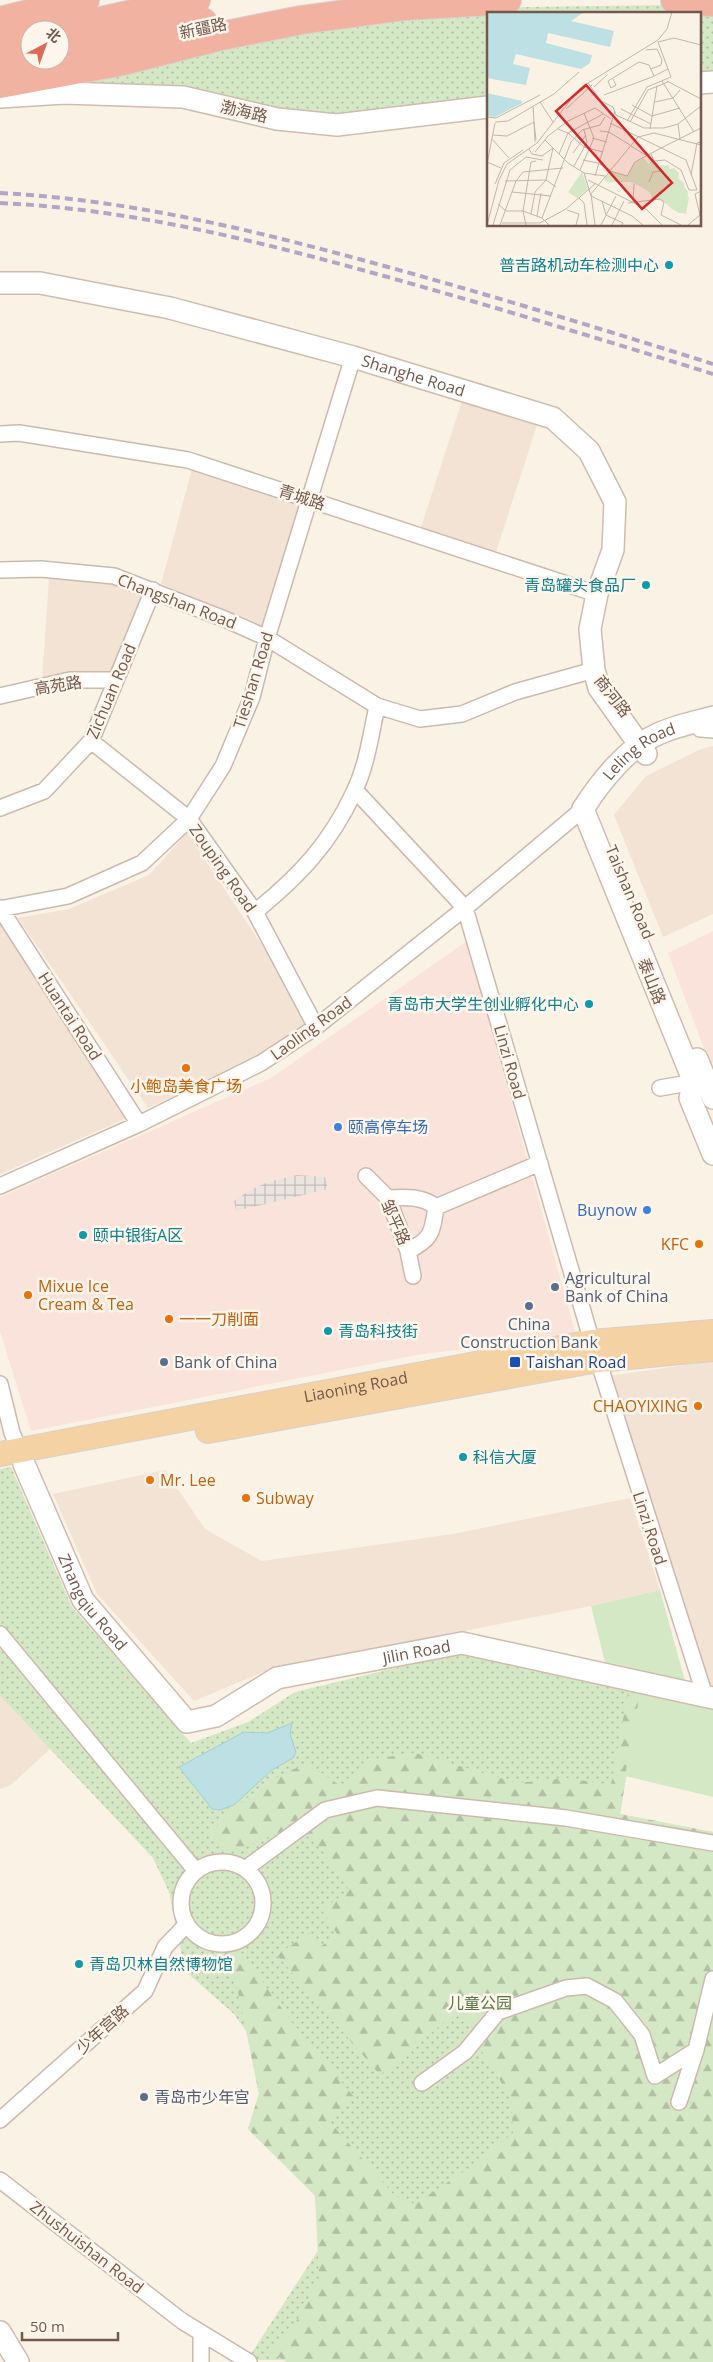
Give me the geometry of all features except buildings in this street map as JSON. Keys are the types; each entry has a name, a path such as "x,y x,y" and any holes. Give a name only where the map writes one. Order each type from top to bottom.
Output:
{"highway":[{"path":"0,21 85,0"},
{"path":"70,28 196,0"},
{"path":"70,51 311,0"},
{"path":"0,84 124,61 221,36 301,20 405,6 507,0"},
{"path":"675,0 713,2"},
{"path":"0,44 20,39"},
{"path":"0,66 20,61"}],"main road":[{"name":"Liaoning Road","path":"0,1469 15,1457 595,1351 713,1332"},
{"name":"Liaoning Road","path":"595,1351 713,1349"}],"street":[{"path":"0,34 142,0"},
{"name":"新疆路","path":"70,57 286,10 346,0"},
{"name":"新疆路","path":"0,76 22,70"},
{"path":"700,84 713,82"},
{"name":"渤海路","path":"0,97 64,93 182,97 277,119 338,125 487,108"},
{"name":"Shanghe Road","path":"0,283 40,283 170,308 353,357 553,418 589,451 615,502 613,550 597,594 590,629 594,670"},
{"name":"Tieshan Road","path":"0,908 68,896 142,863 189,819 224,766 252,696 266,638 353,357"},
{"name":"青城路","path":"0,434 19,433 188,460 597,594"},
{"name":"Changshan Road","path":"0,570 41,569 114,576 153,590 266,638 377,706 420,719 462,714 515,692 594,670"},
{"name":"Zichuan Road","path":"0,808 44,791 91,741 153,590"},
{"name":"商河路","path":"594,670 599,688 646,748"},
{"name":"商河路","path":"594,670 646,748"},
{"name":"高苑路","path":"0,696 70,680 116,680"},
{"path":"254,912 291,882 328,839 355,790 367,752 377,706"},
{"path":"620,761 626,750 623,721"},
{"name":"Leling Road","path":"588,804 620,761 646,748 667,730 710,726"},
{"name":"Zouping Road","path":"91,741 189,819 254,912 316,1027"},
{"path":"588,804 646,748"},
{"name":"Linzi Road","path":"355,790 465,908 595,1351 709,1697"},
{"name":"Laoling Road","path":"0,1186 140,1124 261,1063 316,1027 465,908 588,804"},
{"name":"泰山路","path":"588,804 704,1078 690,1098 713,1154"},
{"name":"Huantai Road","path":"0,908 140,1124"},
{"path":"660,1088 704,1078 713,1098"},
{"path":"436,1207 540,1163"},
{"name":"邹平路","path":"366,1176 388,1198 408,1251 413,1276"},
{"path":"388,1198 408,1197 427,1200 436,1207"},
{"path":"408,1251 424,1243 433,1232 436,1207"},
{"name":"Zhangqiu Road","path":"0,1384 12,1433 15,1457 83,1600 187,1722"},
{"path":"0,1634 196,1871"},
{"name":"Jilin Road","path":"187,1722 216,1716 277,1678 462,1642 709,1697"},
{"path":"245,1869 325,1810 377,1798 566,1818 713,1843"},
{"path":"220,1862 233,1864 245,1869 258,1884 263,1903 261,1916 255,1928 234,1942 220,1944 207,1941 196,1934 187,1924 181,1902 183,1891 196,1871 207,1865 220,1862"},
{"name":"少年宫路","path":"0,2120 145,1991 165,1947 187,1924"},
{"path":"679,2102 696,2050 713,1979"},
{"path":"422,2083 465,2052 498,2012 566,1988 587,1986 615,2001 642,2035 655,2076 696,2050"},
{"name":"Zhushuishan Road","path":"0,2180 182,2321 250,2362"},
{"path":"0,2332 18,2362"},
{"path":"201,2333 201,2362"}],"shaded area":[{"path":"462,401 537,425 496,552 421,527"},
{"path":"192,469 301,505 263,630 244,617 161,584"},
{"path":"49,578 115,583 145,593 113,674 66,672 42,680"},
{"path":"713,746 713,914 663,937 614,815 646,776 701,749"},
{"path":"187,833 312,1020 259,1058 148,1108 18,918 69,909 149,875"},
{"path":"0,923 127,1118 0,1174"},
{"path":"713,931 713,1062 710,1064 668,953"},
{"path":"467,941 576,1335 417,1355 31,1431 0,1332 0,1197 271,1078"},
{"path":"297,1175 325,1177 328,1189 236,1211 234,1201 250,1190 268,1182"},
{"path":"713,1361 713,1690 710,1689 609,1376"},
{"path":"165,1470 205,1529 262,1561 453,1534 630,1498 660,1590 591,1606 270,1669 194,1701 97,1594 53,1494"},
{"path":"0,1696 50,1749 11,1785 0,1789"}],"green space":[{"path":"660,5 713,8 713,78 700,80 700,12 487,12 487,103 355,118 52,88 297,29 466,8"},
{"name":"儿童公园","path":"11,1467 72,1607 191,1743 248,1722 295,1692 462,1652 640,1694 620,1814 713,1832 713,2362 247,2360 319,2249 315,2195 248,2129 259,2094 248,2034 234,2014 185,1971 169,1892 153,1858 0,1696 0,1469"},
{"path":"660,1590 685,1681 605,1662 591,1606"},
{"name":"儿童公园","path":"628,1692 640,1694 620,1814 713,1832 713,2362 287,2362 270,2352 297,2320 319,2278 315,2196 248,2129 259,2094 237,1987 219,1954 238,1948 291,2021 354,2097 329,2121 395,2196 415,2204 472,2166 513,2133 511,2098 481,2050 485,2040 459,2010 380,2075 277,1955 309,1933 319,1948 337,1934 322,1910 349,1890 314,1839 288,1829 229,1853 208,1830 268,1783 281,1775 309,1764 342,1787 366,1760 415,1753 517,1783 567,1778 611,1785"},
{"path":"640,1694 713,1710 713,1797 625,1776"}],"water":[{"path":"292,1723 290,1734 296,1752 293,1758 272,1770 234,1805 220,1810 212,1809 179,1767 244,1732 267,1733"}],"railway":[{"path":"0,193 50,197 148,210 244,230 470,290 713,364"},
{"path":"0,203 98,212 242,239 426,288 713,374"}],"place":[{"name":"普吉路机动车检测中心","path":"669,265"},
{"name":"青岛罐头食品厂","path":"646,585"},
{"name":"青岛市大学生创业孵化中心","path":"589,1004"},
{"name":"小鲍岛美食广场","path":"186,1068"},
{"name":"颐高停车场","path":"338,1127"},
{"name":"Buynow","path":"647,1210"},
{"name":"颐中银街A区","path":"83,1235"},
{"name":"KFC","path":"699,1244"},
{"name":"Agricultural Bank of China","path":"555,1287"},
{"name":"Mixue Ice Cream & Tea","path":"28,1295"},
{"name":"China Construction Bank","path":"529,1306"},
{"name":"一一刀削面","path":"169,1319"},
{"name":"青岛科技街","path":"328,1331"},
{"name":"Bank of China","path":"164,1362"},
{"name":"Taishan Road","path":"515,1362"},
{"name":"CHAOYIXING","path":"698,1406"},
{"name":"科信大厦","path":"463,1457"},
{"name":"Mr. Lee","path":"150,1480"},
{"name":"Subway","path":"246,1498"},
{"name":"青岛贝林自然博物馆","path":"79,1964"},
{"name":"青岛市少年宫","path":"144,2097"}]}
